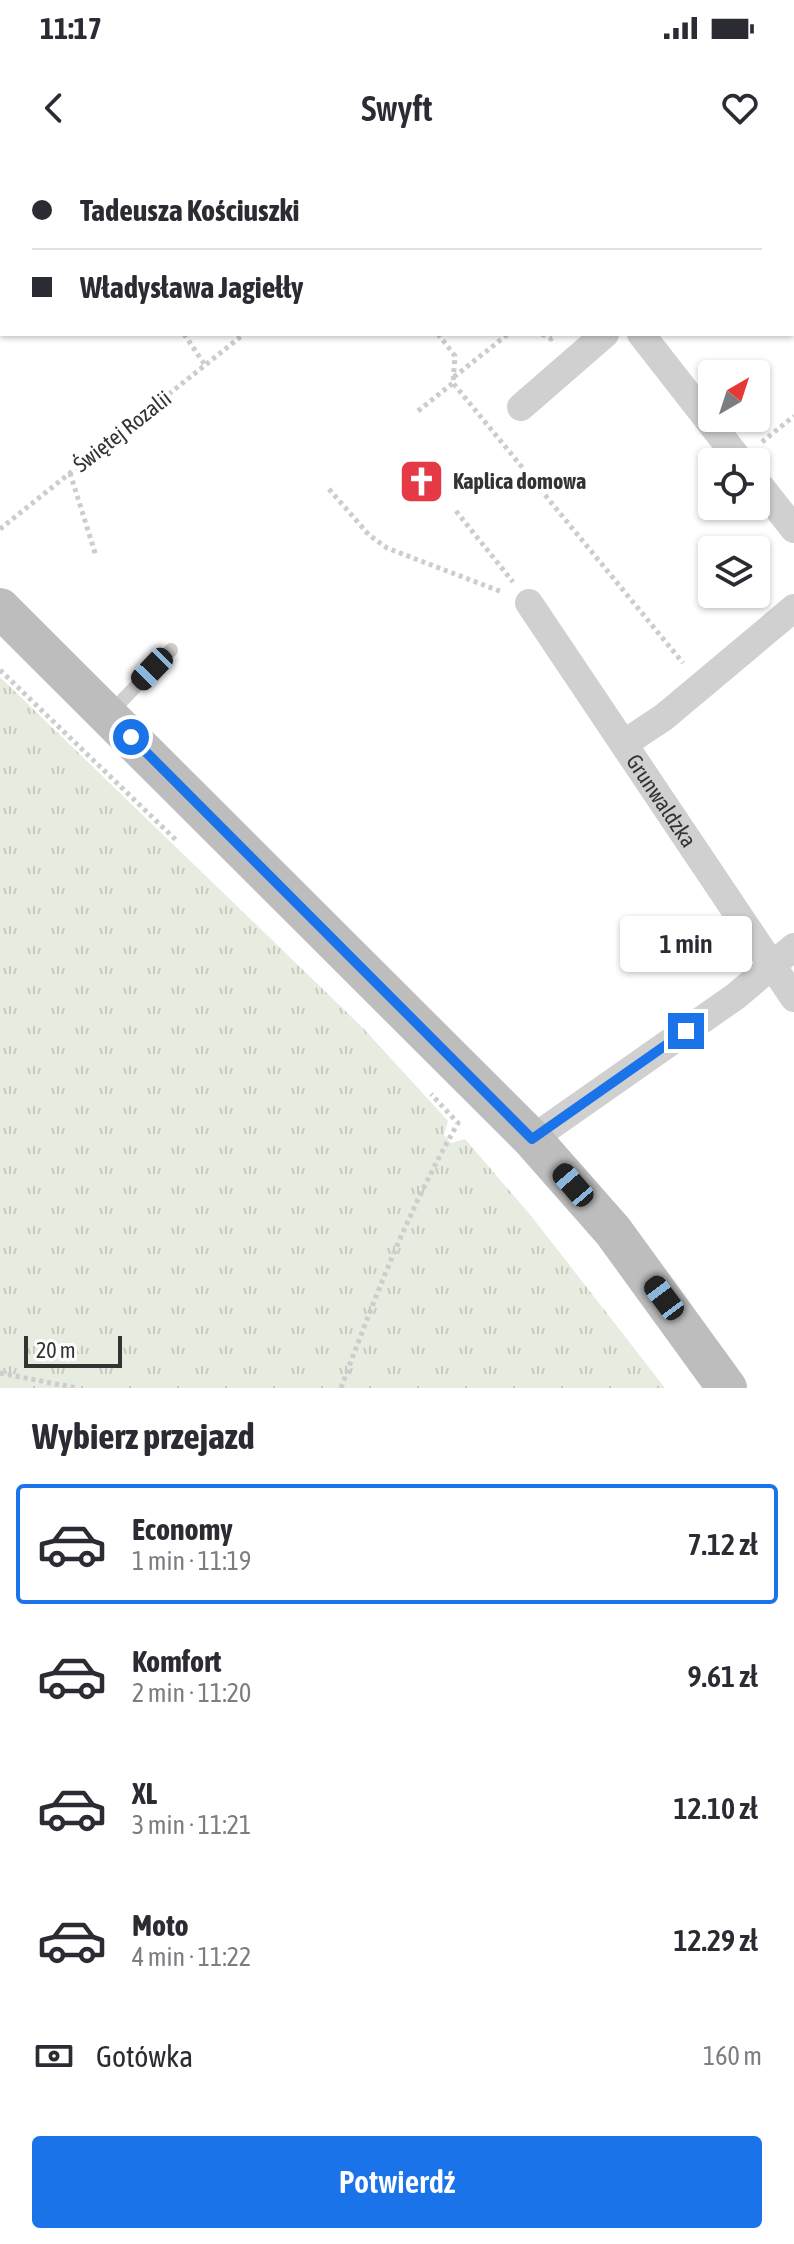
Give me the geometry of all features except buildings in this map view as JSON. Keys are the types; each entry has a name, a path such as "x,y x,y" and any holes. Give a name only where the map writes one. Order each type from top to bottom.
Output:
{"street":[{"path":"521,407 603,336"},
{"path":"643,336 731,448"},
{"path":"770,499 794,529"},
{"name":"Grunwaldzka","path":"529,603 794,998"},
{"path":"0,608 532,1139 613,1231 727,1388"},
{"path":"625,743 794,608"},
{"path":"532,1139 736,996 794,947"}],"lane":[{"path":"109,714 171,650"}],"path":[{"path":"185,336 205,365"},
{"name":"Świętej Rozalii","path":"0,529 241,336"},
{"path":"440,336 455,356 453,380 701,685"},
{"path":"418,411 506,336"},
{"path":"755,448 794,416"},
{"path":"70,473 96,556"},
{"path":"329,489 369,535 387,548 529,603"},
{"path":"456,511 529,603"},
{"path":"341,1388 383,1276 427,1176 458,1123"},
{"path":"0,1373 77,1388"}],"green space":[{"path":"0,677 363,1028 448,1121 444,1135 451,1143 465,1139 532,1217 665,1388 0,1388"}],"place":[{"name":"Kaplica domowa","path":"422,481"}],"route":[{"path":"131,737 532,1139 686,1031"}]}
